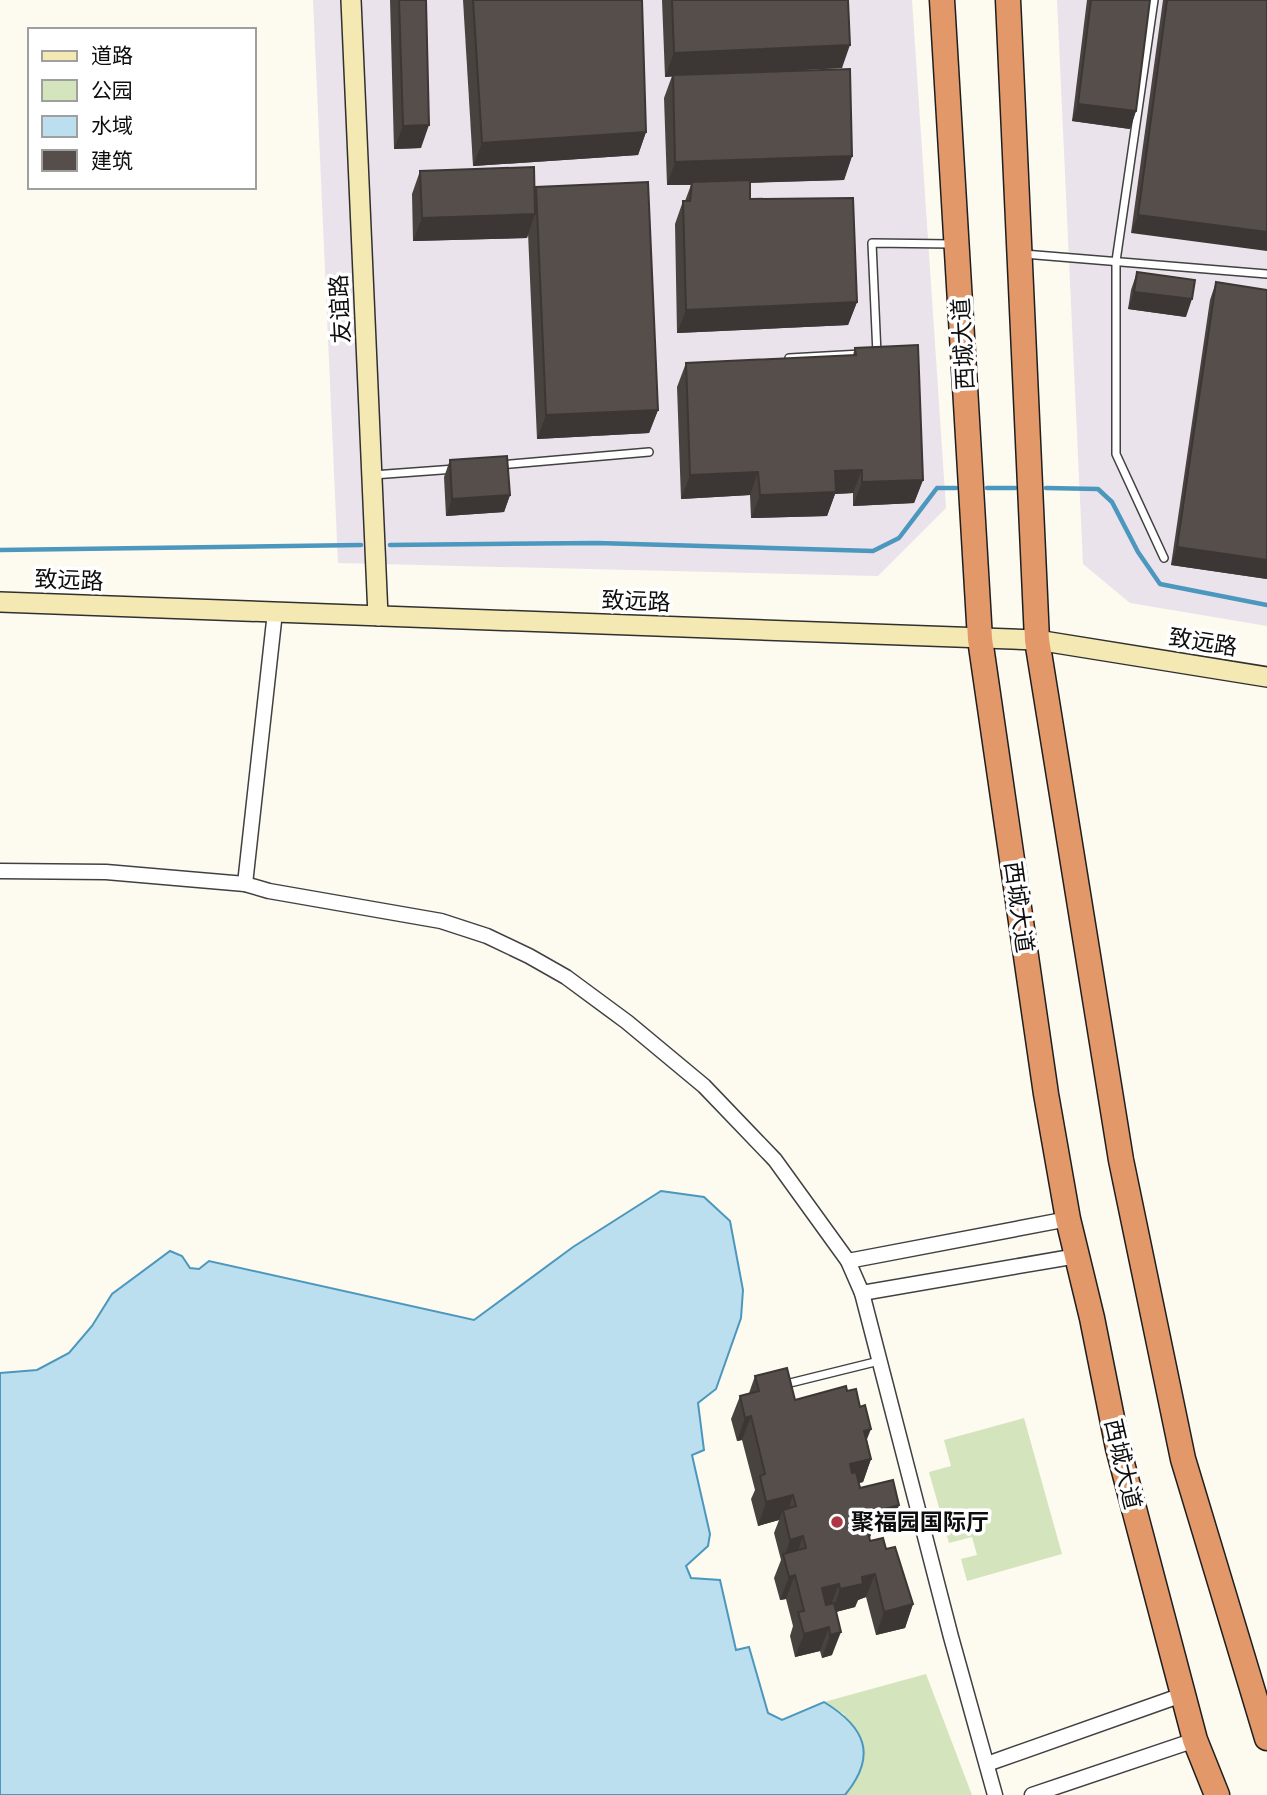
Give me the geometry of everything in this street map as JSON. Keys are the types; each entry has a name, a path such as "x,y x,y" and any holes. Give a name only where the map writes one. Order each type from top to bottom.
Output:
{"highway":[{"name":"西城大道","path":"942,0 980,639 1046,1094 1068,1219 1118,1448 1182,1695 1195,1740 1217,1795"},
{"path":"1008,0 1037,640 1121,1160 1163,1364 1183,1459 1267,1738"}],"main road":[{"name":"友谊路","path":"351,0 378,616"},
{"name":"致远路","path":"0,602 1037,640 1267,677"}],"street":[{"path":"245,884 275,612"},
{"path":"0,871 106,872 245,884 269,891 440,921 487,936 566,977 627,1022 704,1086 775,1160 848,1261 862,1293 995,1795"},
{"path":"848,1261 1068,1219"},
{"path":"862,1293 1077,1256"},
{"path":"987,1764 1182,1695"},
{"path":"1032,1795 1195,1740"}],"lane":[{"path":"1154,0 1116,261 1116,454 1164,558"},
{"path":"789,358 877,354 872,243 957,244"},
{"path":"1019,253 1267,274"},
{"path":"497,465 649,452"},
{"path":"372,475 469,467"},
{"path":"773,1387 880,1361"}],"shaded area":[{"path":"313,0 912,0 946,508 878,576 338,563"},
{"path":"1057,0 1267,0 1267,626 1130,603 1083,564"}],"green space":[{"path":"1024,1418 1062,1554 967,1581 961,1559 977,1555 972,1537 949,1543 929,1472 951,1466 944,1440"},
{"path":"926,1674 972,1795 845,1795 857,1779 863,1760 844,1714 824,1702"}],"water":[{"path":"661,1191 704,1197 730,1221 743,1290 741,1318 716,1389 698,1403 704,1450 692,1455 710,1534 708,1546 686,1566 691,1578 720,1580 736,1650 749,1647 768,1713 782,1720 824,1702 849,1721 857,1732 864,1755 855,1781 845,1795 0,1795 0,1373 37,1370 69,1353 92,1326 112,1294 170,1251 182,1256 190,1268 199,1269 209,1261 474,1320 573,1247"}],"building":[{"path":"399,0 426,0 429,125 403,126"},
{"path":"473,0 642,0 646,132 482,143"},
{"path":"672,0 848,0 850,45 674,53"},
{"path":"1091,0 1150,0 1136,111 1078,104"},
{"path":"1167,0 1267,0 1267,232 1138,215"},
{"path":"850,69 852,156 675,162 673,75"},
{"path":"534,167 535,214 422,218 420,171"},
{"path":"750,180 750,199 853,198 857,302 686,310 683,201 690,201 692,182"},
{"path":"648,182 658,410 546,415 536,187"},
{"path":"1137,272 1195,280 1192,299 1134,292"},
{"path":"1216,282 1267,290 1267,560 1177,547"},
{"path":"918,345 923,480 862,482 862,470 835,471 836,492 760,495 758,472 690,475 686,363 856,355 855,348"},
{"path":"507,456 510,495 452,499 450,460"},
{"name":"聚福园国际厅","path":"787,1368 795,1400 846,1386 847,1391 856,1389 860,1407 865,1405 871,1429 864,1431 871,1459 850,1464 852,1473 856,1472 860,1488 893,1480 899,1505 867,1514 872,1531 868,1532 870,1541 883,1538 886,1549 895,1547 913,1604 884,1612 875,1574 862,1577 863,1584 840,1589 839,1584 822,1588 826,1605 834,1603 841,1632 830,1635 829,1627 804,1634 798,1612 804,1611 795,1575 789,1577 783,1554 806,1548 803,1536 790,1540 783,1510 796,1506 793,1495 766,1502 760,1476 765,1474 751,1416 745,1418 740,1396 759,1391 755,1376"}],"waterway":[{"path":"390,545 597,543 873,551 899,538 937,488 956,488"},
{"path":"987,488 1015,488"},
{"path":"1046,488 1098,489 1112,502 1138,552 1160,584 1267,605"},
{"path":"0,550 361,545"}],"place":[{"name":"聚福园国际厅","path":"837,1522"}]}
